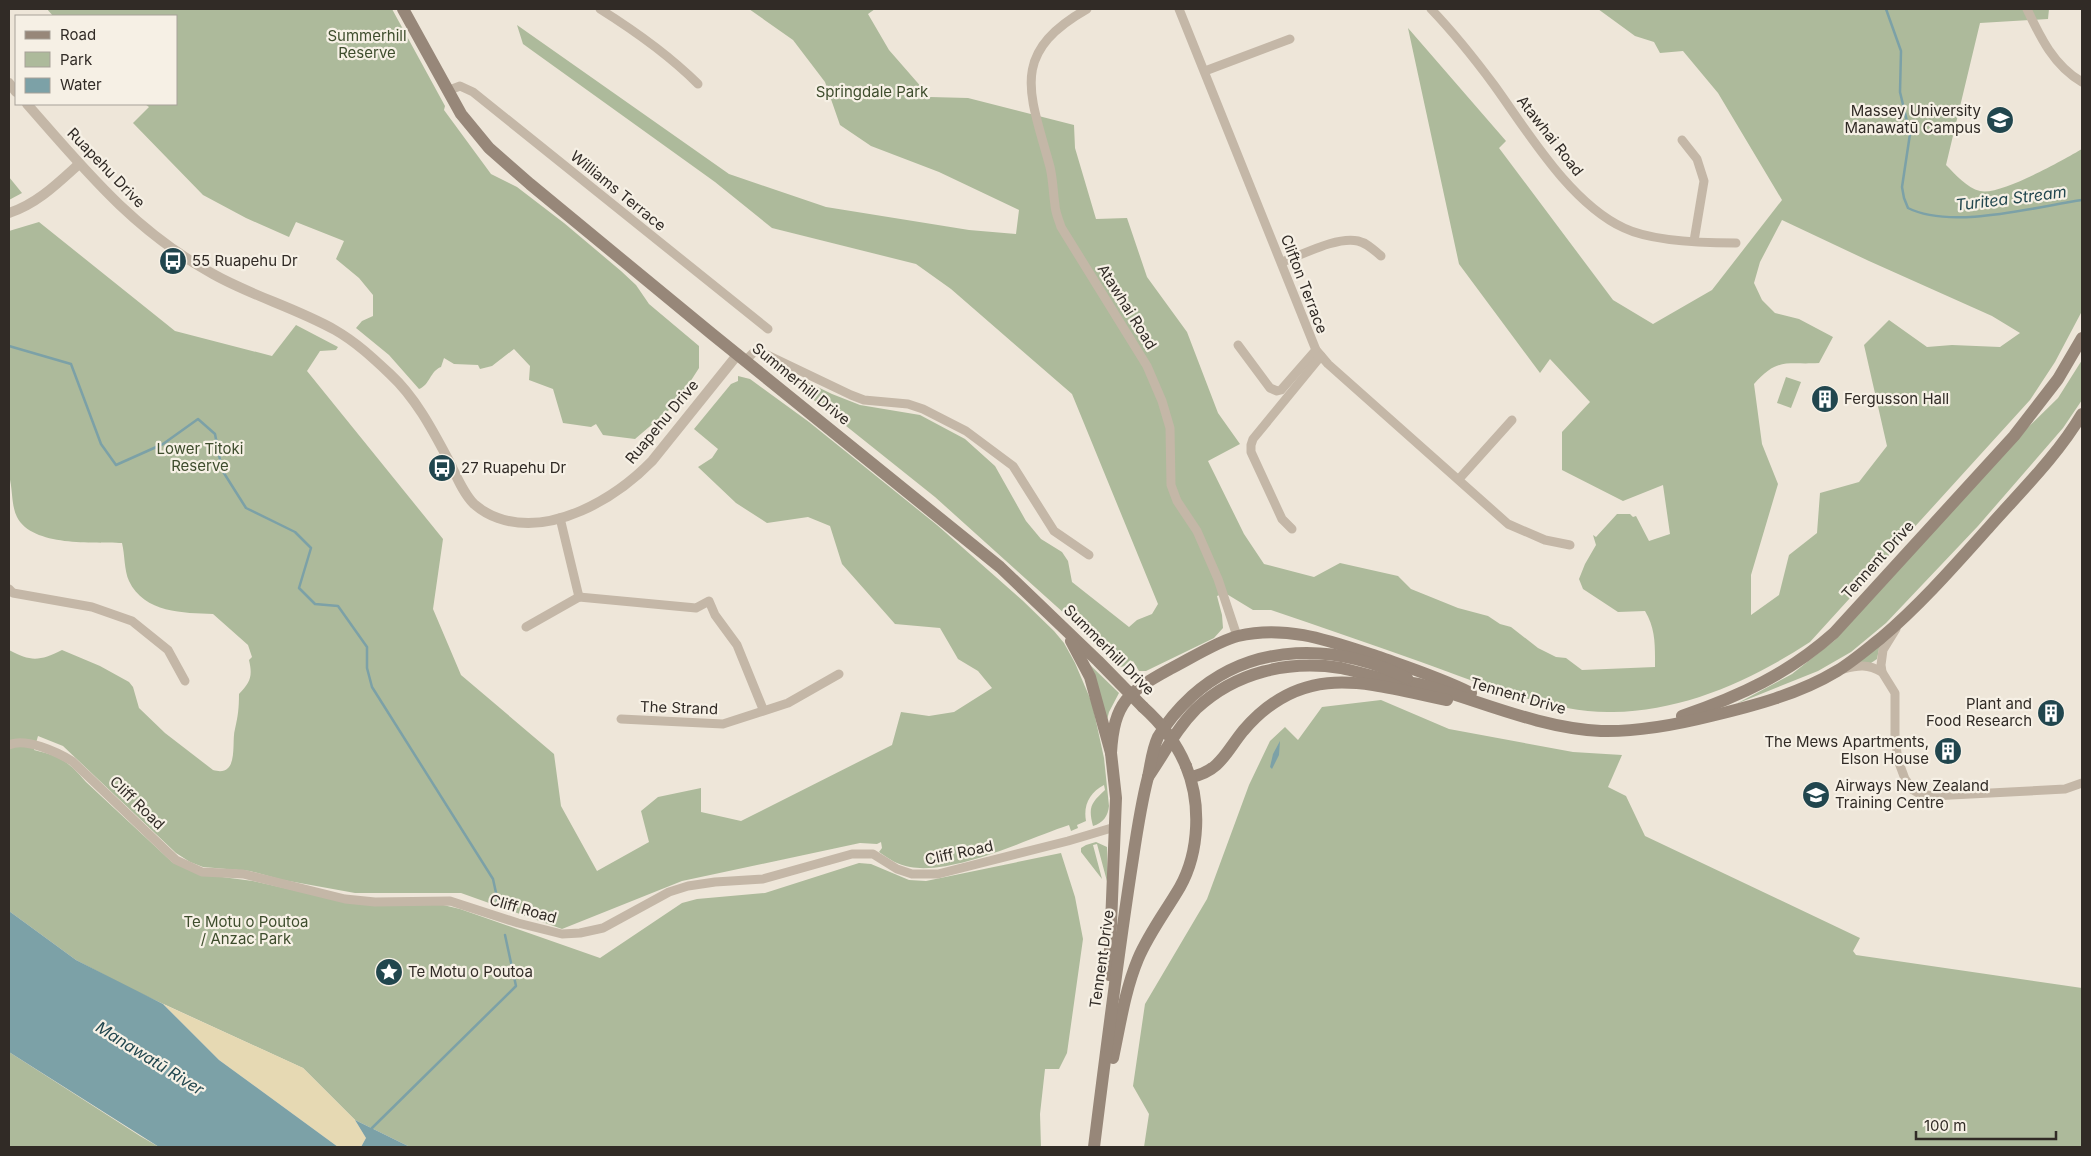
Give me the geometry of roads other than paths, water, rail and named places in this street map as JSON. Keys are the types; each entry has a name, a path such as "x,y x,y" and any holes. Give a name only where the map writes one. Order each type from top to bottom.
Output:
{"main road":[{"name":"Summerhill Drive","path":"402,9 447,91 489,148 506,164 986,556 1055,619 1160,723 1172,738 1188,772 1196,804 1197,831 1181,885 1146,942 1132,975 1096,1131"},
{"name":"Tennent Drive","path":"1640,730 1711,706 1764,683 1802,660 1816,648 1850,616 2014,436 2058,379 2082,338"},
{"name":"Tennent Drive","path":"1094,1147 1128,884 1143,794 1153,749 1159,735 1172,717 1211,681 1245,664 1268,656 1290,653 1339,655 1384,667 1420,684 1504,710 1580,729 1640,730 1688,722 1737,710 1783,695 1837,671 1867,650 1936,587 2052,457 2082,414"},
{"path":"1055,619 1075,647 1090,677 1111,752 1116,798 1106,1059"},
{"path":"1111,752 1113,730 1118,712 1130,694 1150,680 1236,636 1279,631 1318,637 1442,678 1504,710"},
{"path":"1188,772 1205,774 1216,766 1242,732 1259,714 1286,695 1313,685 1336,681 1361,682 1504,710"}],"street":[{"path":"600,9 647,39 679,65 698,84"},
{"name":"Atawhai Road","path":"1087,9 1061,25 1046,40 1038,50 1030,72 1031,100 1051,171 1055,207 1061,227 1146,366 1162,401 1170,428 1171,485 1177,502 1197,531 1218,579 1236,636"},
{"name":"Clifton Terrace","path":"1180,9 1319,353 1508,524 1544,540 1570,545"},
{"name":"Atawhai Road","path":"1431,9 1459,39 1558,173 1595,210 1609,220 1639,234 1694,241 1736,242"},
{"path":"2027,9 2041,41 2056,60 2082,82"},
{"path":"1205,71 1290,39"},
{"name":"Williams Terrace","path":"447,91 460,86 473,92 768,329"},
{"name":"Ruapehu Drive","path":"28,105 108,196 174,251 213,274 335,330 371,356 394,377 416,404 468,496 484,512 500,519 516,522 534,522 560,518 595,505 615,493 637,476 652,461 742,357"},
{"path":"1682,140 1697,159 1704,181 1694,241"},
{"path":"9,213 44,194 79,164"},
{"path":"1282,262 1342,241 1358,241 1367,244 1381,256"},
{"path":"1238,345 1270,388 1277,391 1281,390 1319,353"},
{"path":"742,357 754,351 761,352 851,396 864,400 908,404 966,431 1013,466 1054,531 1089,555"},
{"path":"1292,529 1282,519 1251,452 1250,445 1319,353"},
{"path":"1459,479 1512,420"},
{"path":"560,518 579,598"},
{"path":"9,589 13,593 92,607 132,621 168,650 185,682"},
{"path":"526,627 579,598 696,608 709,601 715,614 737,645 763,709"},
{"path":"1903,619 1883,650 1880,659 1882,672 1895,693 1895,738 1898,760 1905,779 1918,793 1945,796 2065,789 2082,783"},
{"path":"1837,671 1862,665 1870,666 1882,672"},
{"name":"The Strand","path":"621,719 723,724 788,702 839,674"},
{"name":"Cliff Road","path":"9,745 18,743 55,750 72,761 176,860 202,872 243,874 345,899 375,902 450,901 544,931 562,934 580,933 603,928 669,892 688,886 715,882 764,879 852,854 873,854 897,869 912,874 938,874 1115,827"}],"water":[{"path":"1280,741 1279,755 1272,769 1270,767 1273,754"},
{"name":"Manawatū River","path":"9,911 76,960 163,1004 219,1060 338,1147 159,1147 9,1052"},
{"path":"355,1120 410,1147 361,1147 366,1138"}],"waterway":[{"name":"Turitea Stream","path":"1886,9 1901,51 1900,92 1910,134 1902,187 1908,208 1926,214 1947,217 1970,217 1994,215 2082,200"},
{"path":"9,346 71,364 101,444 116,465 163,444 198,419 215,434 222,470 246,508 295,532 311,548 299,588 315,604 338,606 367,647 367,668 372,687 493,879 498,902"},
{"path":"370,1130 516,986 505,935"}],"place":[{"name":"Massey University Manawatū Campus","path":"2000,120"},
{"name":"55 Ruapehu Dr","path":"173,261"},
{"name":"Fergusson Hall","path":"1825,399"},
{"name":"27 Ruapehu Dr","path":"442,468"},
{"name":"Plant and Food Research","path":"2051,713"},
{"name":"The Mews Apartments, Elson House","path":"1948,751"},
{"name":"Airways New Zealand Training Centre","path":"1816,795"},
{"name":"Te Motu o Poutoa","path":"389,972"}],"park label":[{"name":"Summerhill Reserve","path":"367,44"},
{"name":"Springdale Park","path":"872,92"},
{"name":"Lower Titoki Reserve","path":"200,458"},
{"name":"Te Motu o Poutoa / Anzac Park","path":"246,930"}]}
